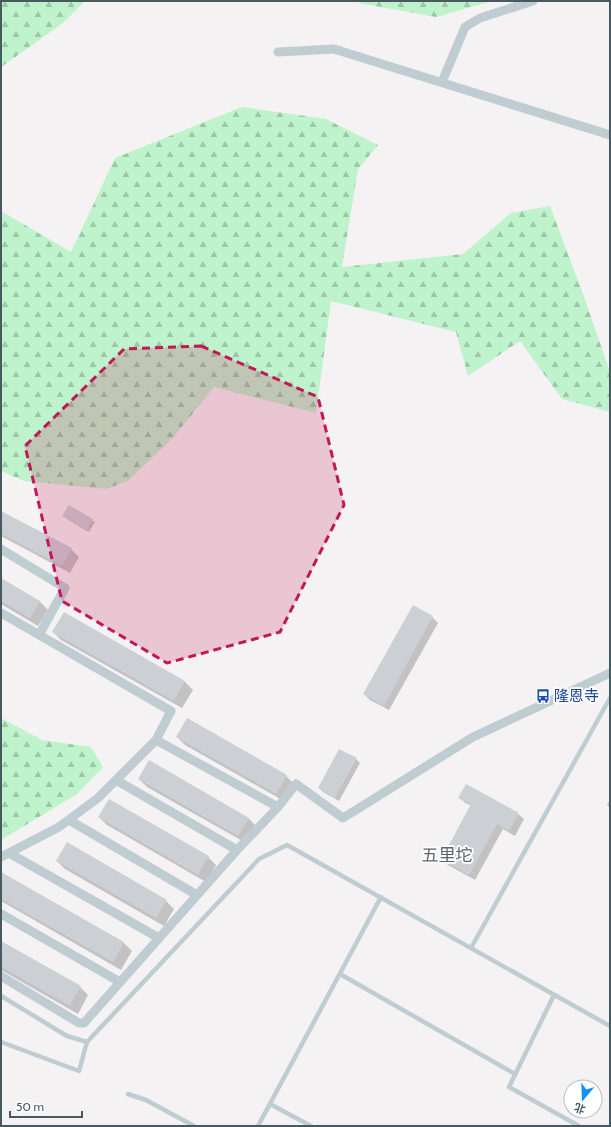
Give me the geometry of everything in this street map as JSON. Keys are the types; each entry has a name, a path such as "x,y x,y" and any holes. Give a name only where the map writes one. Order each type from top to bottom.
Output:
{"street":[{"path":"442,82 465,27 480,18 533,1"},
{"path":"278,52 334,49 610,134"},
{"path":"1,549 65,588 38,635"},
{"path":"1,613 171,711 156,740 98,798 69,820 5,855"},
{"path":"1,976 79,1023 84,1023 237,850 278,807 296,784 343,818 473,737 610,673"},
{"path":"156,740 278,807"},
{"path":"116,780 237,850"},
{"path":"69,820 197,895"},
{"path":"5,855 159,938"},
{"path":"1,914 120,982"}],"lane":[{"path":"471,948 610,698"},
{"path":"1,1042 78,1071 87,1042 259,859 288,845 610,1026"},
{"path":"258,1126 381,897"},
{"path":"340,974 515,1074"},
{"path":"554,995 509,1087 579,1126"},
{"path":"1,996 67,1036 87,1042"},
{"path":"128,1094 146,1100 194,1126"},
{"path":"270,1104 311,1126"}],"highlighted area":[{"path":"201,346 318,397 344,505 280,632 167,663 62,601 25,446 124,349"}],"green space":[{"path":"1,1 85,1 63,23 1,67"},
{"path":"358,1 492,1 436,17 359,3"},
{"path":"242,107 326,119 378,145 358,169 342,267 463,254 511,213 550,206 610,372 610,412 562,399 520,341 468,376 456,332 331,301 316,413 214,387 173,438 128,481 106,489 24,481 1,471 1,211 71,252 115,158"},
{"path":"1,718 42,740 91,747 103,767 77,794 1,840"}],"building":[{"path":"69,505 93,519 86,531 62,516"},
{"path":"1,511 72,548 62,566 1,534"},
{"path":"1,578 40,601 30,618 1,601"},
{"path":"413,605 433,616 384,706 363,694"},
{"path":"64,612 185,681 174,701 52,632"},
{"path":"187,718 287,775 276,794 176,737"},
{"path":"339,749 357,758 335,798 318,788"},
{"path":"149,760 249,818 238,836 138,779"},
{"path":"466,784 519,813 509,831 497,824 469,875 441,860 471,804 458,798"},
{"path":"109,799 209,856 198,875 98,817"},
{"path":"67,842 167,900 156,918 56,861"},
{"path":"1,872 124,942 113,962 1,899"},
{"path":"1,941 81,986 70,1006 1,967"}],"place":[{"name":"隆恩寺","path":"543,696"}],"district":[{"name":"五里坨","path":"447,855"}]}
